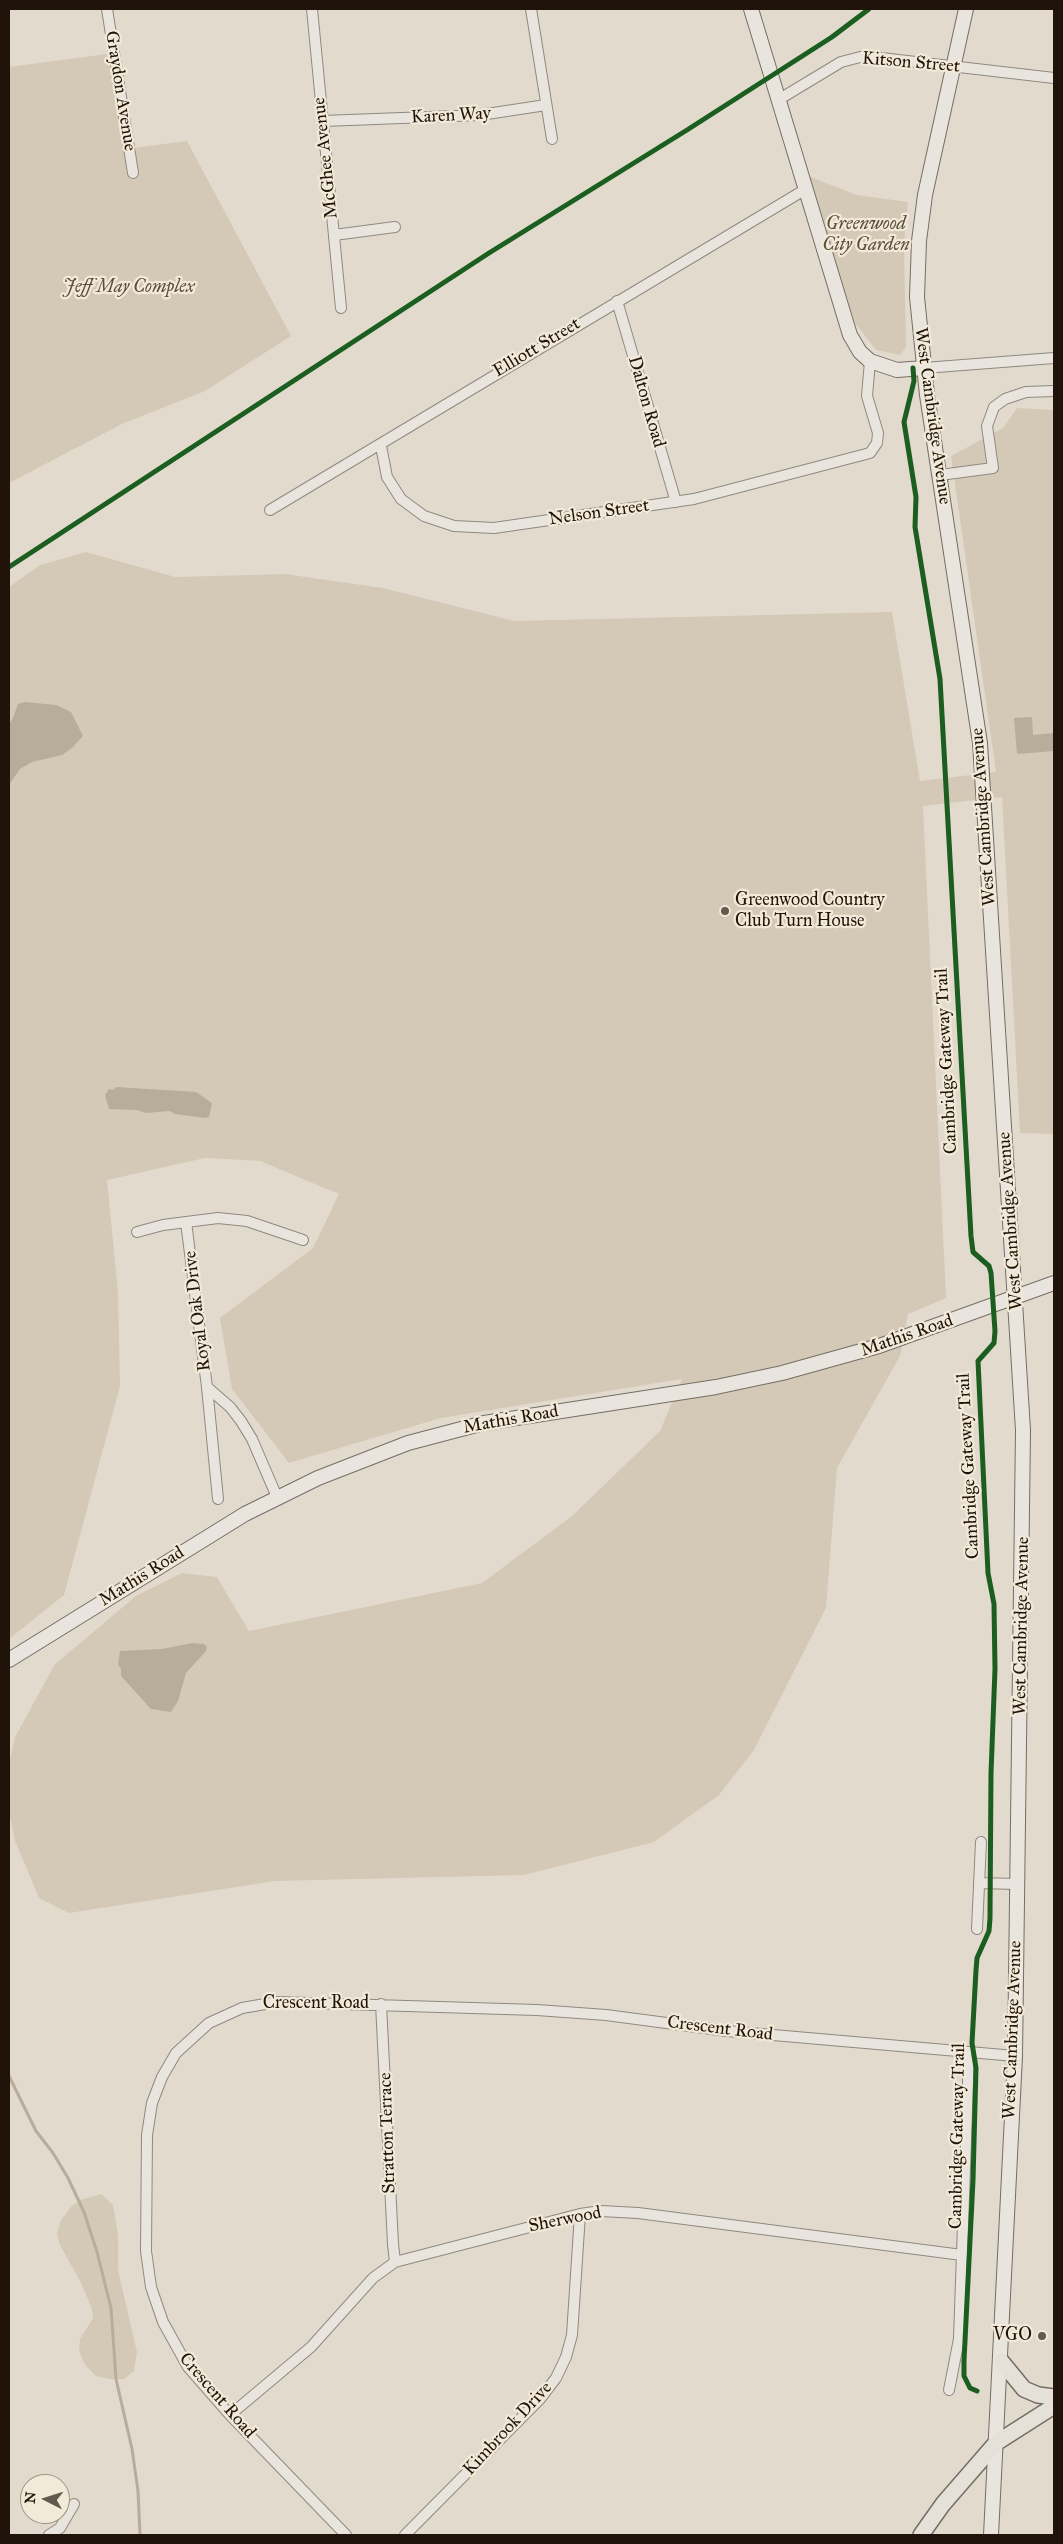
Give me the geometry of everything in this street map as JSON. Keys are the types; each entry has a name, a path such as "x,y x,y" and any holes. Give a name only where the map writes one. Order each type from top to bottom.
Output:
{"main road":[{"path":"751,9 850,335 860,352 870,361 898,370 924,368"},
{"name":"West Cambridge Avenue","path":"966,9 925,195 918,241 917,297 924,368 980,742 1016,1297 1024,1470 1015,2056 991,2535"},
{"name":"Mathis Road","path":"9,1660 196,1543 277,1497 366,1458 442,1433 484,1423 716,1387 782,1374 878,1346 1054,1283"},
{"path":"1001,2361 1016,2382 1030,2393 1054,2397"},
{"path":"921,2535 943,2504 996,2443 1054,2406"}],"street":[{"name":"Graydon Avenue","path":"107,9 133,173"},
{"name":"McGhee Avenue","path":"312,9 341,308"},
{"path":"531,9 552,139"},
{"name":"Kitson Street","path":"777,98 841,62 856,57 872,56 1054,78"},
{"name":"Karen Way","path":"323,121 480,115 546,106"},
{"name":"Elliott Street","path":"270,510 352,460 380,446 430,413 806,189"},
{"path":"334,235 395,227"},
{"name":"Dalton Road","path":"617,301 676,502"},
{"path":"924,368 1054,358"},
{"name":"Nelson Street","path":"380,446 388,477 401,499 424,516 454,526 494,528 676,502 857,458 870,453 878,442 878,433 868,396 870,361"},
{"path":"940,475 993,468 987,426 994,407 1005,399 1026,392 1054,391"},
{"path":"137,1232 186,1222 218,1218 248,1221 303,1240"},
{"name":"Royal Oak Drive","path":"186,1222 206,1387 230,1407 241,1421 252,1439 277,1497"},
{"path":"206,1387 218,1499"},
{"path":"976,1929 981,1842"},
{"path":"979,1883 1017,1884"},
{"name":"Crescent Road","path":"346,2535 230,2415 200,2381 180,2355 163,2322 151,2287 146,2251 150,2114 156,2090 169,2064 186,2042 209,2023 232,2011 278,2002 381,2004 573,2012 727,2031 969,2054 1015,2056"},
{"name":"Stratton Terrace","path":"381,2004 393,2244 396,2262"},
{"path":"949,2390 959,2339 969,2054"},
{"name":"Sherwood","path":"230,2415 311,2347 372,2278 396,2262 580,2214 601,2211 638,2213 962,2255"},
{"name":"Kimbrook Drive","path":"405,2535 540,2399 559,2374 572,2335 580,2214"},
{"path":"49,2535 60,2528 74,2504"}],"green space":[{"name":"Jeff May Complex","path":"107,54 126,149 187,141 291,336 205,391 122,424 9,483 9,67"},
{"name":"Greenwood City Garden","path":"808,176 857,195 908,202 904,244 906,347 900,355 876,350 855,323"},
{"path":"1017,408 1054,410 1054,1134 1020,1133 1002,797 923,806 946,1298 908,1314 900,1356 837,1468 826,1608 754,1750 719,1795 654,1842 524,1875 275,1881 69,1913 39,1898 15,1841 9,1812 9,1764 15,1737 55,1664 136,1596 182,1573 217,1577 249,1631 482,1583 572,1516 660,1431 682,1379 441,1418 289,1463 232,1389 220,1318 313,1248 339,1194 260,1161 205,1158 107,1180 118,1292 120,1386 64,1595 9,1639 9,587 40,565 86,552 175,577 285,574 383,588 514,621 892,612 920,781 996,772 951,456 1003,428"},
{"path":"101,2194 113,2205 118,2234 118,2270 137,2352 134,2371 124,2379 96,2376 85,2365 79,2351 80,2339 93,2318 92,2309 81,2283 59,2243 57,2234 61,2220 70,2208 80,2200"}],"shaded area":[{"path":"25,702 56,705 71,712 83,736 72,748 62,755 32,762 20,769 9,785 9,724 18,704"},
{"path":"1032,717 1033,735 1054,733 1054,751 1017,754 1014,718"},
{"path":"116,1087 196,1092 212,1103 209,1117 175,1114 170,1111 146,1113 137,1110 109,1109 105,1095 109,1089 113,1090"},
{"path":"192,1643 204,1644 207,1647 206,1651 186,1673 178,1701 171,1712 151,1709 121,1676 121,1669 118,1664 120,1651 162,1649"}],"waterway":[{"path":"9,2076 36,2131 53,2153 68,2178 84,2212 97,2252 111,2308 116,2379 132,2449 138,2491 140,2535"}],"cycle path":[{"path":"9,567 489,253 832,37 869,9"},
{"name":"Cambridge Gateway Trail","path":"913,368 914,381 904,422 916,497 915,527 940,679 971,1236 973,1252 989,1266 991,1273 995,1331 994,1343 978,1361 988,1573 994,1604 995,1669 991,1773 990,1918 989,1931 977,1958 972,2043 976,2068 973,2180 964,2361 964,2376 970,2388 977,2391"}],"place":[{"name":"Greenwood Country Club Turn House","path":"725,911"},
{"name":"VGO","path":"1042,2336"}]}
